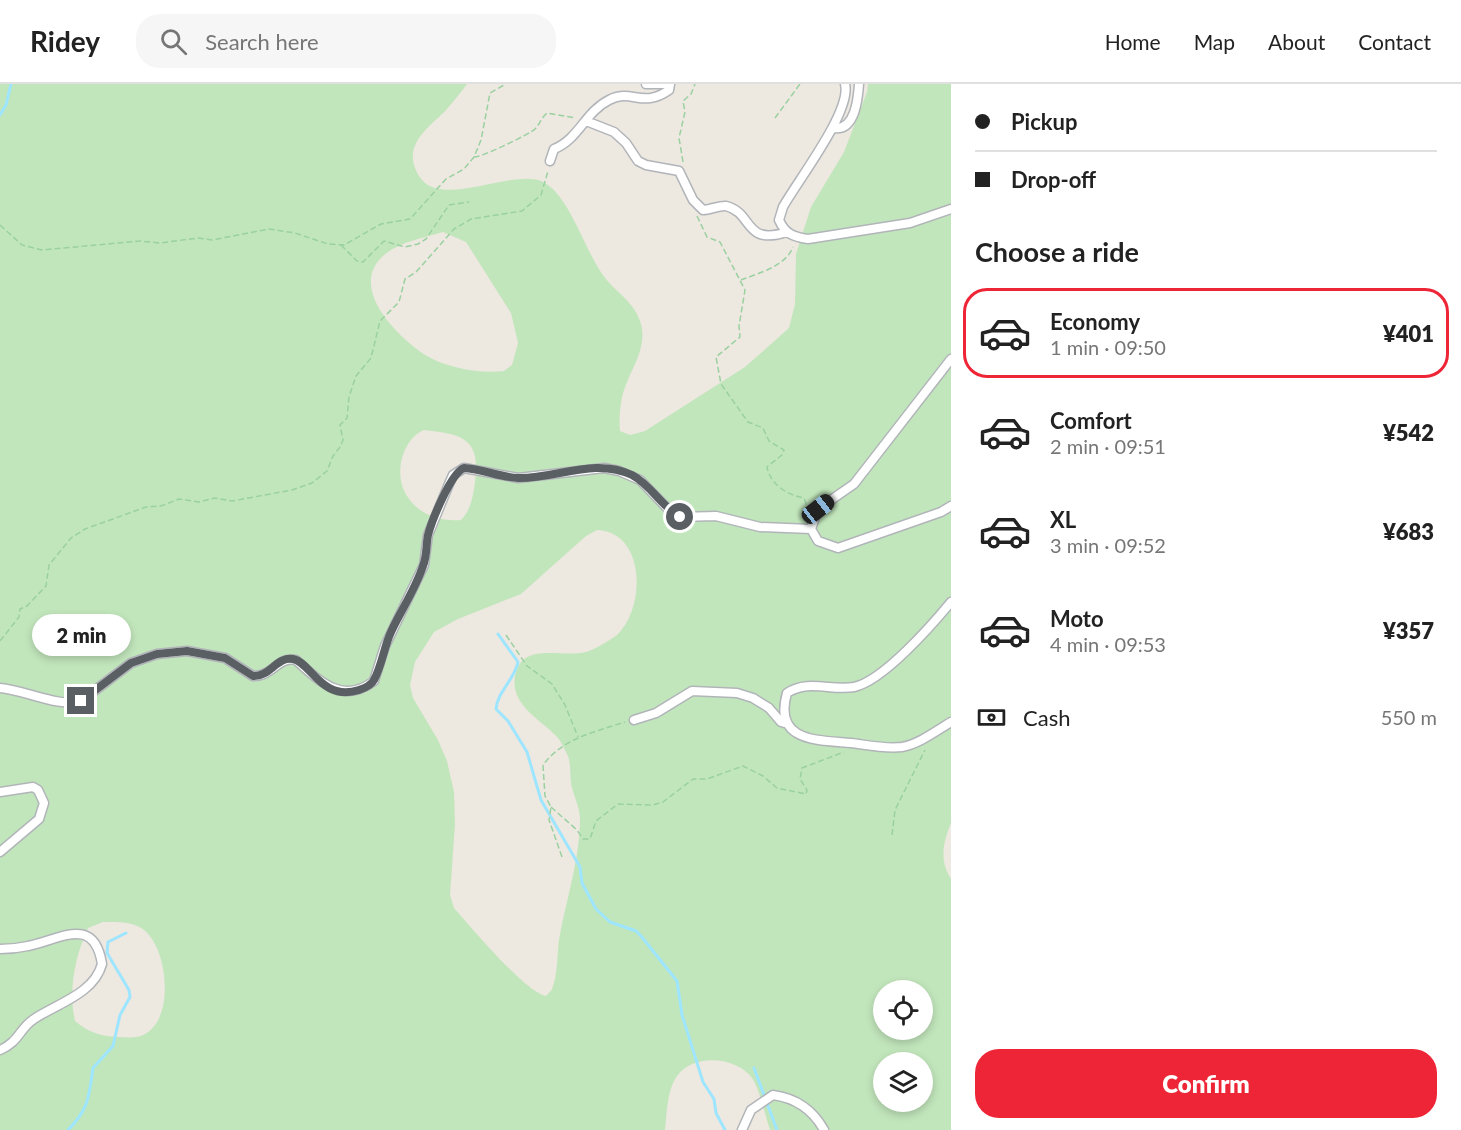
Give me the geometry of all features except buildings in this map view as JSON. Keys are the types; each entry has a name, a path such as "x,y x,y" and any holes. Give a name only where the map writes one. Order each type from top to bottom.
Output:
{"street":[{"path":"550,161 554,149 568,143 594,110 615,97 627,96 650,100 669,90 670,84 646,84"},
{"path":"845,84 845,100 834,128 783,207 779,220 787,232 808,239 910,223 951,209"},
{"path":"834,128 839,129 848,124 854,113 859,84"},
{"path":"586,121 614,132 626,143 638,161 646,165 679,171 686,180 693,200 703,210 726,206 739,213 750,229 758,233 767,236 787,232"},
{"path":"951,359 854,484 818,509 813,517 811,529 818,541 838,548 941,512 951,506"},
{"path":"0,688 21,690 58,702 73,704 81,701 131,663 157,654 187,651 225,658 253,676 267,674 282,660 296,660 322,684 335,690 358,690 374,681 385,646 424,565 428,535 449,484 453,475 464,468 518,478 604,468 619,471 640,480 670,511 680,517 716,516 760,527 811,529"},
{"path":"788,724 784,710 787,693 798,686 853,687 867,683 914,641 951,602"},
{"path":"634,720 656,713 692,690 736,693 753,698 769,708 781,722 788,724 805,739 903,747 925,738 951,722"},
{"path":"0,792 33,787 38,790 44,803 39,819 0,852"},
{"path":"0,949 29,946 65,934 75,934 91,938 98,944 102,964 89,984 63,1003 32,1020 15,1043 0,1050"},
{"path":"742,1130 751,1110 773,1095 795,1101 813,1115 824,1130"}],"path":[{"path":"0,225 22,245 42,250 140,241 160,243 198,238 212,240 269,229 295,233 328,244 341,244 356,239 381,224 410,219 439,185 464,169 474,157 484,128 490,93 506,84"},
{"path":"686,180 679,138 685,112 683,101 691,94 694,84"},
{"path":"775,118 800,84"},
{"path":"474,157 476,159 488,154 501,145 535,130 547,113 586,121"},
{"path":"0,641 19,617 20,609 27,606 46,586 49,565 71,538 85,529 146,507 161,506 179,499 199,502 215,498 232,501 292,490 312,483 327,471 342,444 340,425 347,418 349,396 356,376 370,358 380,321 399,302 405,279 416,272 454,229 462,224 475,218 518,213 542,195 550,161"},
{"path":"341,244 357,261 363,262 384,241 411,247 426,239 449,205 469,202"},
{"path":"703,210 697,219 707,237 720,242 741,280 746,297 740,319 740,338 716,357 720,384 748,422 763,428 769,441 784,450 783,454 767,467 769,476 789,495 804,498 813,517"},
{"path":"741,280 770,269 791,254 797,237"},
{"path":"506,635 527,666 552,684 565,705 579,738"},
{"path":"634,720 579,738 557,748 543,765 545,796 551,807 577,830 583,839 592,836 597,820 618,804 653,805 663,802 693,779 707,779 743,766 757,772 777,788 806,794 807,790 800,780 802,768 855,748 856,744"},
{"path":"892,835 895,810 927,746 925,738"},
{"path":"551,807 549,820 562,857"}],"green space":[{"path":"0,84 467,84 419,138 413,155 419,176 429,185 442,189 476,187 512,180 541,181 560,198 598,268 629,303 640,321 641,348 624,390 620,410 620,431 630,435 645,431 745,367 789,328 795,304 796,254 811,207 844,152 868,84 951,84 951,823 946,838 944,858 951,879 951,1130 770,1130 754,1081 738,1067 717,1060 694,1063 677,1076 669,1095 665,1130 0,1130","holes":["443,232 466,242 511,313 518,343 512,365 504,371 485,372 464,369 444,364 427,356 392,326 374,298 371,283 373,269 383,256 404,244","424,430 449,434 466,441 472,448 476,468 474,487 469,507 461,520 445,520 430,516 417,508 407,496 403,488 400,468 405,449 416,435","597,530 613,534 625,543 633,557 636,590 633,607 626,623 617,635 589,651 535,654 526,658 519,665 515,676 517,695 522,703 557,737 568,756 571,783 580,814 578,849 559,940 555,977 552,989 546,996 525,984 512,972 454,908 450,895 455,824 454,792 447,761 438,740 413,698 410,685 415,662 434,632 458,619 521,594 586,536","103,922 119,922 140,927 152,939 163,967 165,983 161,1014 155,1026 139,1037 105,1036 94,1033 75,1021 72,998 74,974 80,950 88,928"]}],"waterway":[{"path":"0,115 6,105 11,84"},
{"path":"498,634 518,662 499,697 496,709 508,721 527,752 541,800 580,867 582,883 596,909 610,922 636,931 677,981 682,1015 703,1082 714,1099 716,1113 725,1130"},
{"path":"68,1130 84,1109 93,1068 113,1046 120,1015 130,997 129,990 107,953 108,942 126,933"},
{"path":"754,1068 777,1130"}],"route":[{"path":"81,701 131,663 157,654 187,651 225,658 253,676 260,677 267,674 282,660 290,659 296,660 314,679 335,690 358,690 368,686 374,681 385,646 424,565 428,535 449,484 453,475 464,468 474,468 518,478 596,468 619,471 640,480 670,511 680,517"}]}
